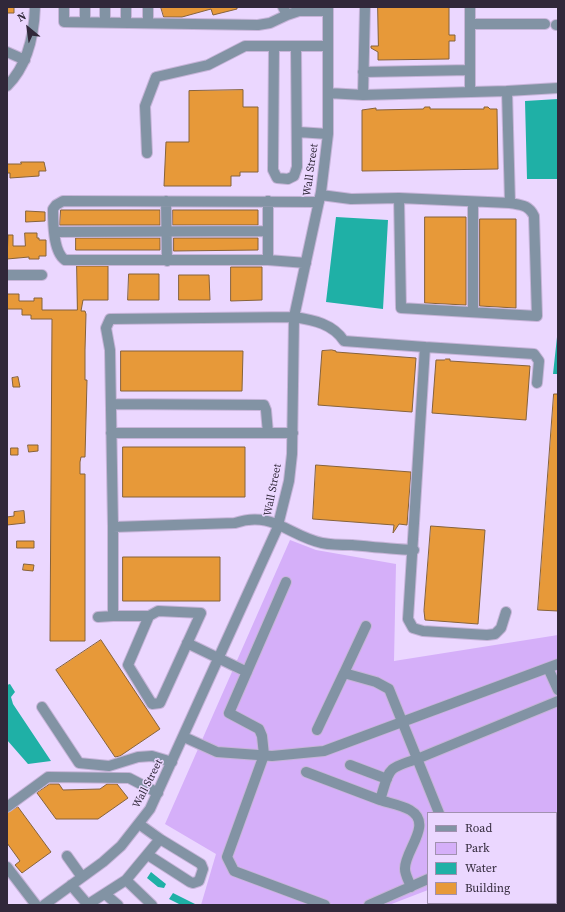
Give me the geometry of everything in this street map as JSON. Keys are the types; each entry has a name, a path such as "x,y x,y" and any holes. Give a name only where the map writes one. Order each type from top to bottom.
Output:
{"street":[{"path":"7,86 25,60 33,35 35,7"},
{"path":"64,7 64,22 148,22 258,25 270,23 285,11 328,9"},
{"path":"85,7 85,22"},
{"path":"105,7 105,22"},
{"path":"126,7 126,22"},
{"path":"148,7 148,22"},
{"path":"363,95 365,7"},
{"path":"470,7 470,92"},
{"name":"Wall Street","path":"44,905 121,846 139,824 158,793 219,659 278,523 289,481 293,433 294,317 320,198 328,134 328,9"},
{"path":"470,24 546,24"},
{"path":"147,153 145,106 156,78 208,65 245,46 328,46"},
{"path":"274,46 273,170 277,178 288,179 297,172 298,132 296,46"},
{"path":"7,52 25,60"},
{"path":"363,72 470,70"},
{"path":"328,93 363,95 558,88"},
{"path":"507,91 510,203"},
{"path":"298,132 328,134"},
{"path":"306,263 268,260 65,260 59,253 54,232 53,209 56,204 63,201 268,201 320,198 399,198 525,205 531,210 534,216 537,316 401,308 399,198"},
{"path":"166,201 167,261"},
{"path":"268,201 268,260"},
{"path":"473,202 473,312"},
{"path":"54,232 268,231"},
{"path":"7,275 42,275"},
{"path":"113,616 110,350 106,328 110,319 294,317 314,320 332,328 339,333 344,341 534,354 539,361 537,383"},
{"path":"425,347 414,550 408,614 410,624 413,628 423,631 491,635 502,628 506,612"},
{"path":"111,404 264,405 266,410 268,433"},
{"path":"111,433 293,433"},
{"path":"113,527 235,523 261,519 278,523 305,537 322,543 414,550"},
{"path":"286,582 229,713 259,729 262,736 264,755 227,857 230,866 234,871 325,905"},
{"path":"98,617 148,616 158,611 201,613 160,703 152,704 128,665 148,616"},
{"path":"318,730 366,626"},
{"path":"187,643 247,672"},
{"path":"184,737 216,752 264,755 324,751 558,664"},
{"path":"548,668 558,690"},
{"path":"344,673 376,682 388,689 403,722 439,812"},
{"path":"380,800 389,771 396,766 417,759 558,701"},
{"path":"42,706 79,763 109,766 138,757 152,756 172,762"},
{"path":"350,765 387,779"},
{"path":"306,772 380,800 409,809 416,814 420,822 418,832 405,868 411,887"},
{"path":"7,807 48,777 129,778 158,793"},
{"path":"139,824 160,839 201,864 203,869 199,881 193,883 190,882 148,855"},
{"path":"71,885 88,905 126,880 160,839"},
{"path":"67,856 82,877"},
{"path":"7,867 36,905"},
{"path":"369,905 427,879"},
{"path":"126,880 152,905"},
{"path":"105,894 118,905"}],"green space":[{"path":"290,540 316,550 396,564 394,661 558,635 558,840 557,812 427,812 427,890 389,905 201,905 216,854 165,824"}],"water":[{"path":"558,99 558,179 527,179 525,101"},
{"path":"336,217 388,220 383,309 326,302"},
{"path":"557,337 558,374 553,374"},
{"path":"10,684 15,692 11,697 13,704 51,761 28,764 7,740 7,685"},
{"path":"151,872 166,884 164,888 158,887 147,878"},
{"path":"173,893 197,905 181,905 169,899"}],"building":[{"path":"7,7 14,7 14,13 7,13"},
{"path":"161,7 237,7 237,9 213,15 211,9 182,17 164,17"},
{"path":"378,7 449,7 449,35 455,35 455,41 449,41 449,59 378,60 378,52 371,48 371,46 378,46"},
{"path":"243,90 243,107 258,107 258,172 240,172 240,176 231,176 231,186 164,186 166,142 189,142 189,91"},
{"path":"425,107 430,107 430,109 484,109 484,107 488,107 490,109 497,109 498,169 362,171 362,110 376,108 376,110 423,109"},
{"path":"21,162 44,162 46,171 39,171 39,176 10,178 10,173 7,173 7,164 21,164"},
{"path":"61,210 160,210 160,225 60,225"},
{"path":"173,210 258,210 258,225 173,225"},
{"path":"26,211 45,212 45,221 26,222"},
{"path":"425,217 466,217 466,305 425,303"},
{"path":"480,219 516,219 516,308 480,306"},
{"path":"25,233 37,233 37,238 39,238 39,240 46,240 46,256 39,256 39,259 29,259 29,257 7,259 8,235 13,235 13,246 25,246"},
{"path":"76,238 160,238 160,250 76,250"},
{"path":"174,238 258,238 258,250 174,251"},
{"path":"77,266 108,266 108,300 83,300 81,311 85,311 86,314 85,380 87,380 85,457 81,457 80,462 80,474 85,474 85,641 50,641 52,319 31,319 31,315 22,315 22,309 7,309 7,294 19,294 19,301 34,301 34,298 42,298 42,310 77,310"},
{"path":"231,267 262,267 262,300 231,301"},
{"path":"129,274 159,274 159,300 128,300"},
{"path":"179,275 209,275 210,300 179,300"},
{"path":"332,350 336,352 416,358 412,412 318,405 322,351"},
{"path":"121,351 243,351 242,391 121,391"},
{"path":"450,359 450,361 530,366 526,420 432,413 436,360"},
{"path":"18,377 20,387 13,387 12,378"},
{"path":"554,394 558,394 558,611 538,610"},
{"path":"28,445 38,445 38,451 29,452"},
{"path":"123,447 245,447 245,497 123,497"},
{"path":"11,448 18,448 18,455 11,455"},
{"path":"316,465 411,472 407,525 399,524 393,533 394,525 313,519"},
{"path":"24,511 25,523 7,525 7,517 14,516 14,512"},
{"path":"431,526 485,530 478,624 425,620 424,611"},
{"path":"17,541 34,541 34,548 17,548"},
{"path":"123,557 220,557 220,601 123,601"},
{"path":"24,564 34,565 33,571 23,570"},
{"path":"101,640 160,729 120,756 115,757 56,670"},
{"path":"50,784 59,784 63,790 100,789 107,784 117,784 128,798 98,819 56,819 37,793"},
{"path":"18,807 51,852 22,873 15,865 20,861 7,843 7,813"}]}
